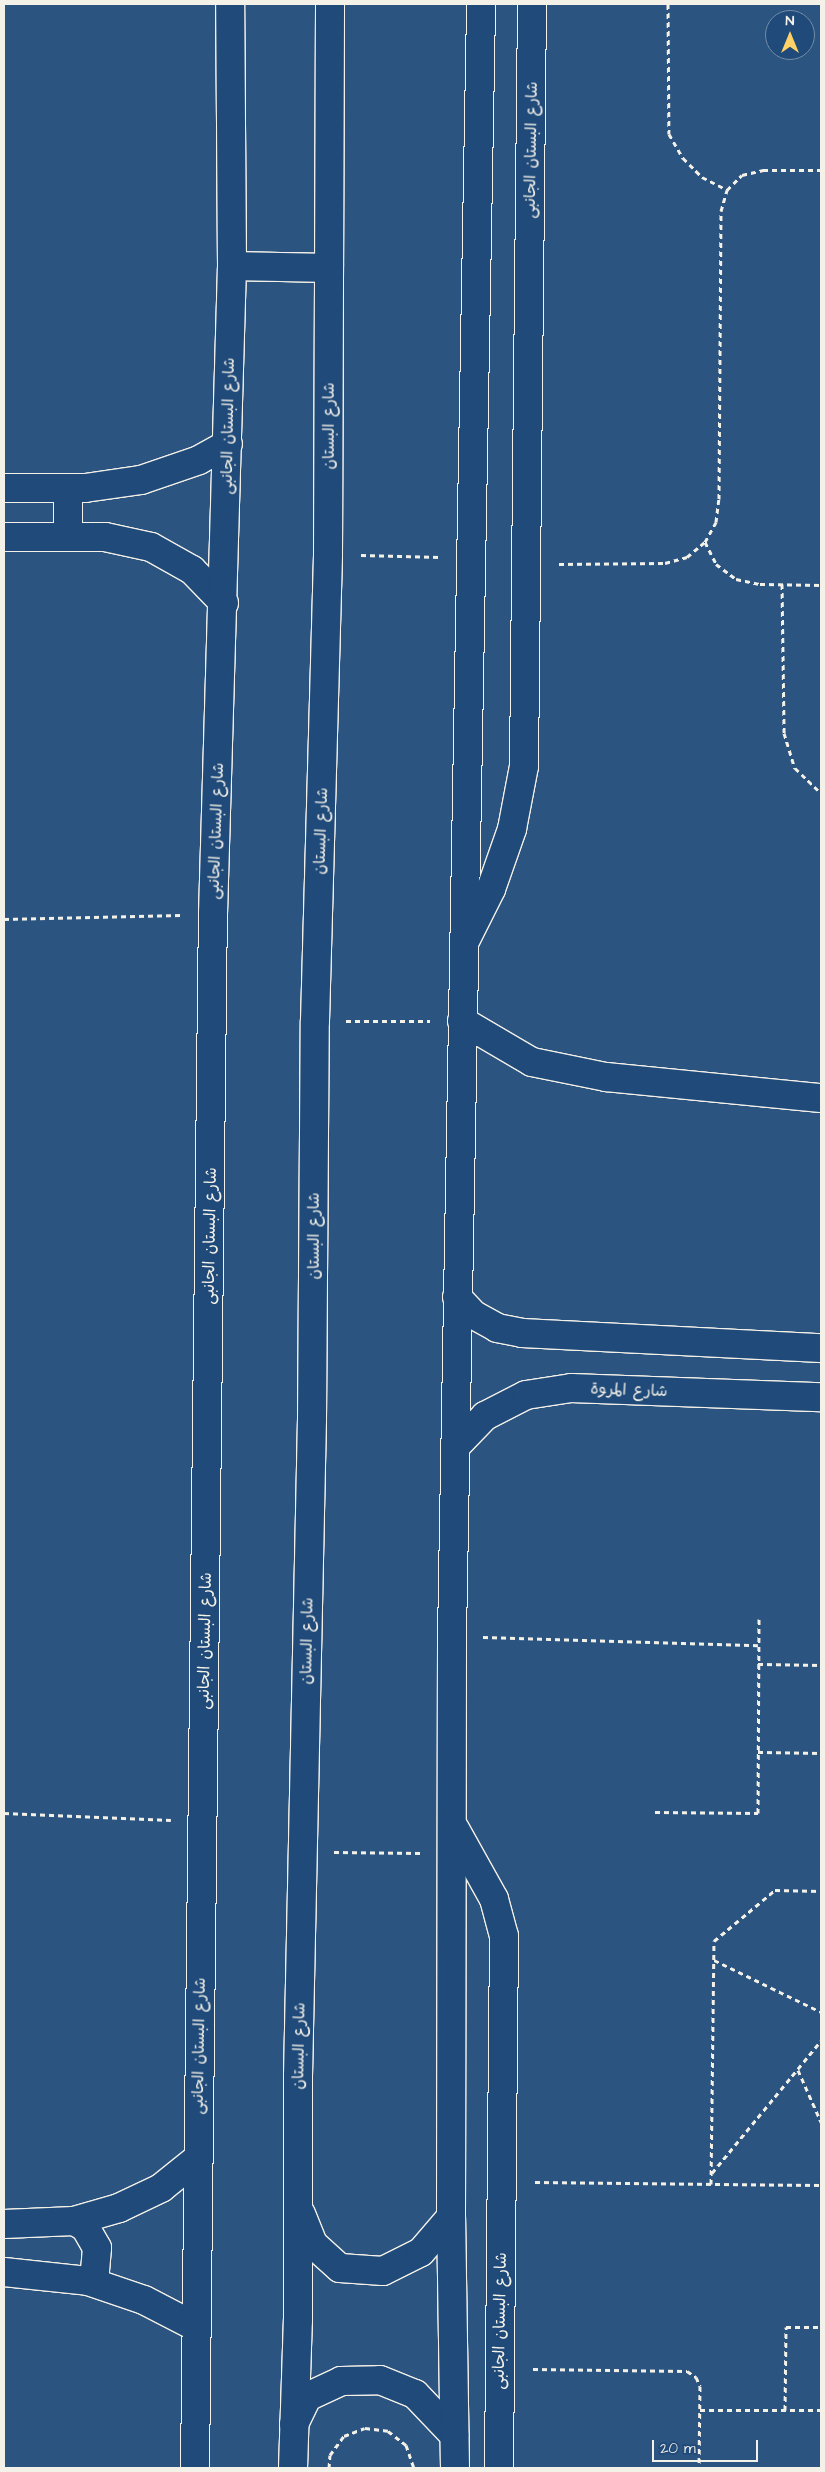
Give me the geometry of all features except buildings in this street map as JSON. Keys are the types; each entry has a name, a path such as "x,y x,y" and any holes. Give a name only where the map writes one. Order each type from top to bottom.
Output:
{"street":[{"name":"شارع البستان الجانبى","path":"195,2468 197,2159 203,1821 213,914 224,603 232,266 230,4"},
{"name":"شارع البستان","path":"293,2468 298,2320 297,2206 312,1419 316,1021 328,554 330,4"},
{"path":"454,2468 451,2217 454,1853 452,1636 481,4"},
{"name":"شارع البستان الجانبى","path":"463,945 491,889 512,829 524,766 532,4"},
{"path":"232,266 329,268"},
{"path":"4,488 68,488 141,480 199,460 228,444"},
{"path":"68,488 68,537"},
{"path":"4,537 105,537 151,547 192,570 224,603"},
{"path":"462,1021 532,1062 606,1077 821,1098"},
{"path":"457,1297 474,1315 497,1328 522,1333 821,1348"},
{"name":"شارع المروة","path":"455,1447 485,1416 526,1395 571,1388 821,1397"},
{"name":"شارع البستان الجانبى","path":"453,1825 494,1899 504,1936 499,2468"},
{"path":"4,2224 74,2221 119,2208 161,2188 197,2159"},
{"path":"297,2206 313,2244 340,2268 383,2271 421,2252 451,2217"},
{"path":"74,2221 89,2232 98,2248 95,2271 88,2281"},
{"path":"4,2272 88,2281 144,2300 196,2327"},
{"path":"293,2426 307,2398 341,2381 380,2380 415,2394 454,2435"}],"path":[{"path":"668,4 669,134 683,158 702,177 727,190"},
{"path":"526,564 665,563 687,557 705,542 716,522 719,499 721,211 727,190 742,175 763,170 821,170"},
{"path":"705,542 716,564 736,579 782,584 821,585"},
{"path":"441,547 441,567"},
{"path":"328,554 470,557"},
{"path":"782,584 784,732 794,768 821,793"},
{"path":"4,918 213,914"},
{"path":"346,1011 346,1031"},
{"path":"316,1021 462,1021"},
{"path":"654,1812 758,1813 759,1619"},
{"path":"452,1636 758,1645"},
{"path":"758,1664 821,1665"},
{"path":"758,1752 821,1753"},
{"path":"4,1813 203,1821"},
{"path":"335,1842 335,1862"},
{"path":"421,1843 421,1863"},
{"path":"303,1852 454,1853"},
{"path":"712,2184 714,1940 775,1890 821,1891"},
{"path":"714,1960 821,2012"},
{"path":"712,2173 821,2041"},
{"path":"798,2070 821,2122"},
{"path":"502,2181 821,2186"},
{"path":"785,2410 786,2327 821,2328"},
{"path":"500,2369 687,2371 700,2386 699,2468"},
{"path":"700,2410 821,2410"},
{"path":"329,2468 330,2455 344,2436 365,2428 388,2431 406,2445 414,2468"}]}
